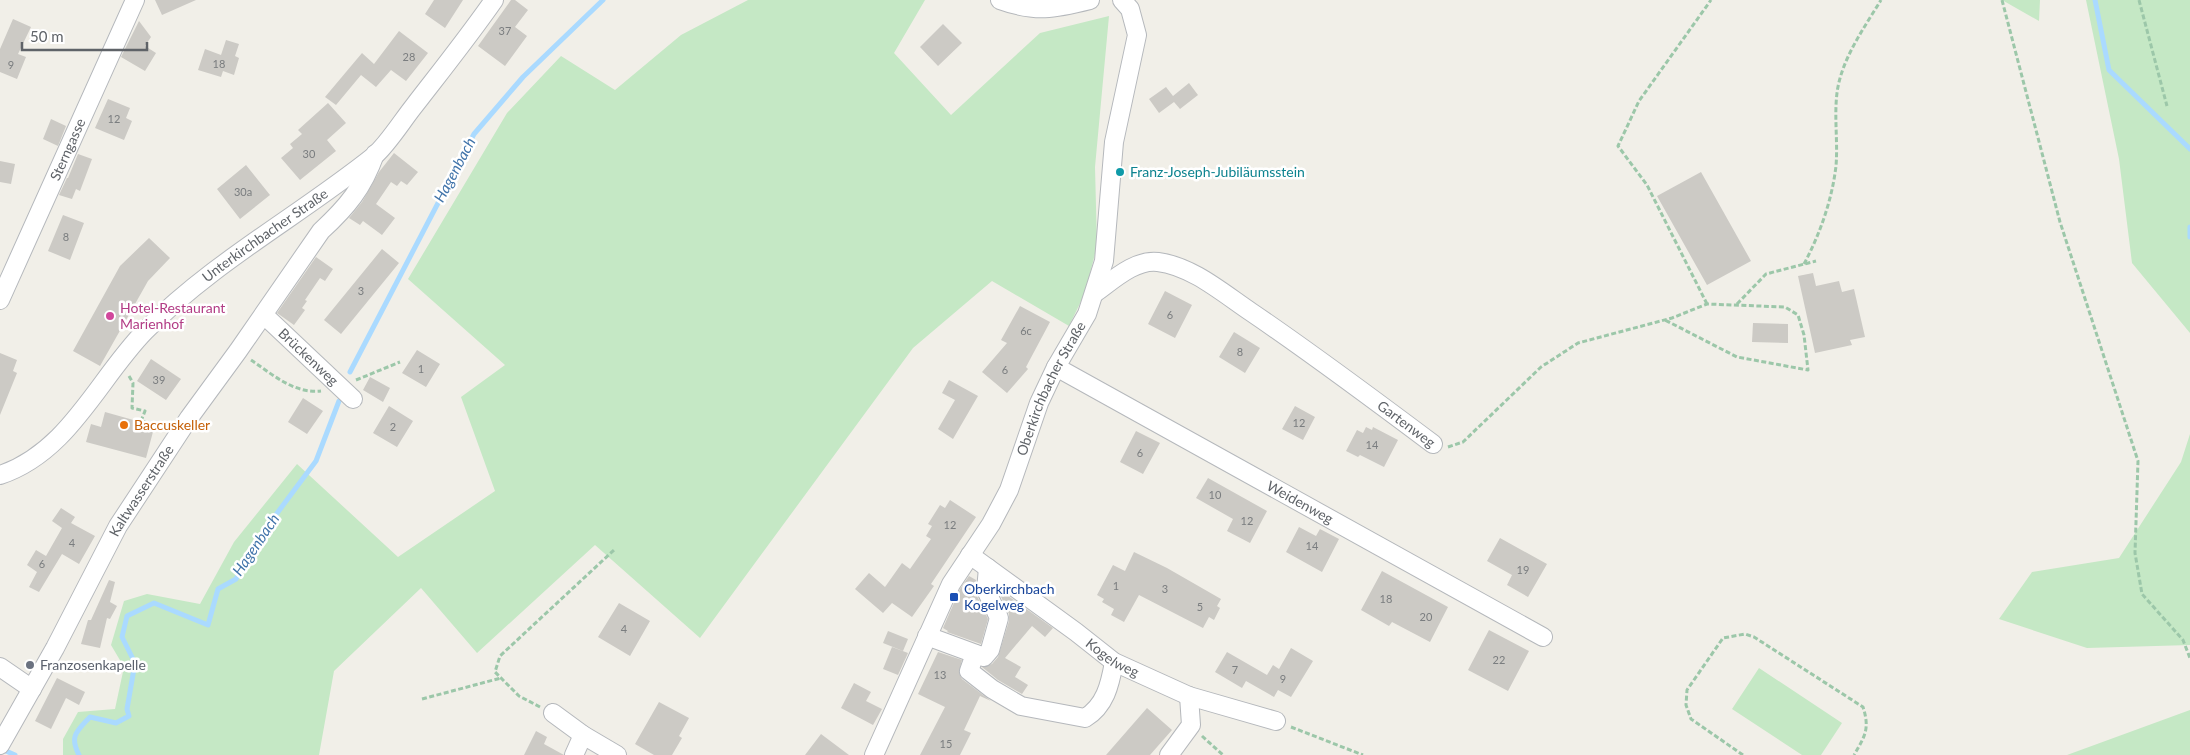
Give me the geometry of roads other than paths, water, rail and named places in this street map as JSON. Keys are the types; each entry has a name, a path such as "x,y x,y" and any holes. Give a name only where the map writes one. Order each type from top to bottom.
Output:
{"street":[{"name":"Sterngasse","path":"0,300 135,0"},
{"name":"Unterkirchbacher Straße","path":"0,475 16,468 45,450 70,426 145,331 188,292 376,154 494,0"},
{"path":"1000,0 1027,9 1060,8 1090,0"},
{"name":"Oberkirchbacher Straße","path":"874,755 950,584 991,524 1009,490 1026,436 1056,367 1086,314 1095,293 1104,261 1114,142 1137,35 1130,9 1122,0"},
{"name":"Kaltwasserstraße","path":"0,745 32,689 118,526 180,431 264,315 321,231 336,217 366,179 376,154"},
{"name":"Gartenweg","path":"1095,293 1140,264 1158,262 1184,270 1210,284 1304,348 1433,444"},
{"name":"Brückenweg","path":"264,315 353,399"},
{"name":"Weidenweg","path":"1056,367 1543,637"},
{"name":"Kogelweg","path":"970,555 1114,662 1189,696 1276,721"},
{"path":"927,636 984,657 990,650 999,618 986,590 988,568"},
{"path":"975,654 969,672 992,689 1022,706 1084,718 1096,711 1106,697 1114,662"},
{"path":"0,667 32,689"},
{"path":"1169,755 1191,725 1189,696"},
{"path":"553,714 617,755"},
{"path":"574,755 583,735"}],"waterway":[{"name":"Hagenbach","path":"350,372 474,134 523,77 603,0"},
{"path":"2095,0 2109,70 2190,149"},
{"path":"2190,227 2190,237"},
{"name":"Hagenbach","path":"79,755 75,743 76,734 90,717 116,723 129,716 127,709 135,663 122,637 127,616 154,603 208,625 218,589 236,579 263,532 316,461 339,401"},
{"path":"6,751 15,755"}],"place":[{"name":"Franz-Joseph-Jubiläumsstein","path":"1120,172"},
{"name":"Hotel-Restaurant Marienhof","path":"110,316"},
{"name":"Baccuskeller","path":"124,425"},
{"name":"Oberkirchbach Kogelweg","path":"954,597"},
{"name":"Franzosenkapelle","path":"30,665"}]}
